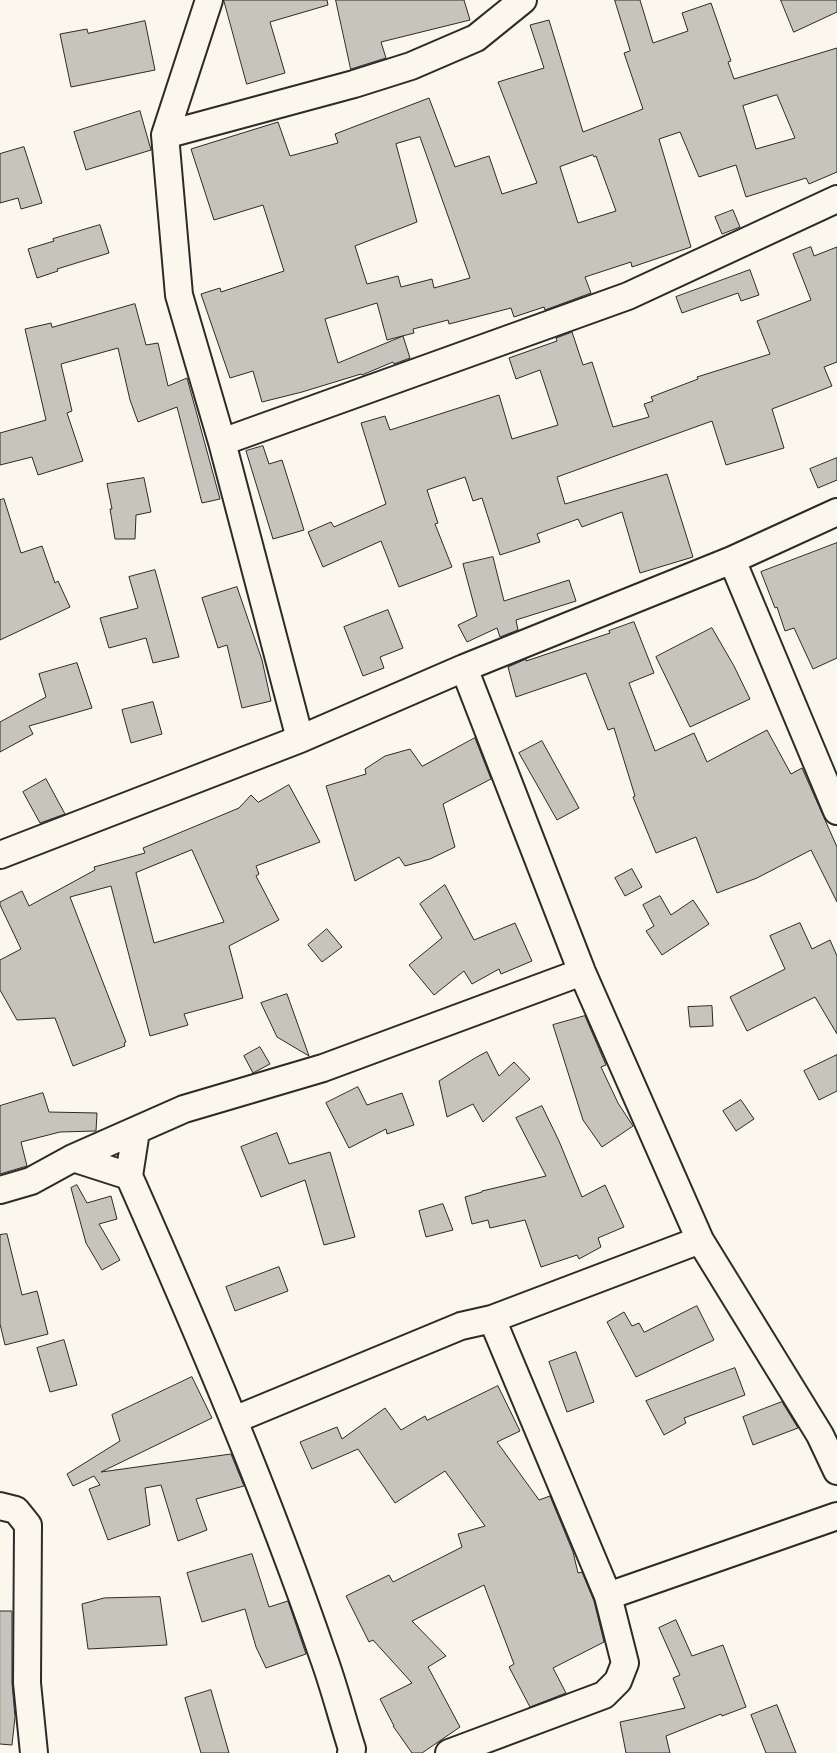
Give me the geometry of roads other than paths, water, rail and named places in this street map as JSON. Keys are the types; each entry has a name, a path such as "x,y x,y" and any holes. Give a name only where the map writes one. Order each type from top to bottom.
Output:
{"street":[{"path":"209,0 165,135 179,295 222,442 300,739"},
{"path":"165,135 354,84 411,66 476,38 523,0"},
{"path":"222,442 628,296 837,199"},
{"path":"0,855 300,739 464,668 732,560 837,512"},
{"path":"732,560 837,811"},
{"path":"464,668 582,972 700,1240 829,1431 837,1471"},
{"path":"0,1190 31,1180 73,1158 184,1109 323,1068 582,972"},
{"path":"136,1131 129,1176 185,1301 273,1519 324,1657 353,1752"},
{"path":"73,1158 129,1176"},
{"path":"234,1420 461,1326 492,1319 700,1240"},
{"path":"449,1753 604,1695 618,1681 624,1663 608,1596 492,1319"},
{"path":"0,1506 16,1510 28,1525 27,1683 34,1753"},
{"path":"608,1596 837,1516"}]}
